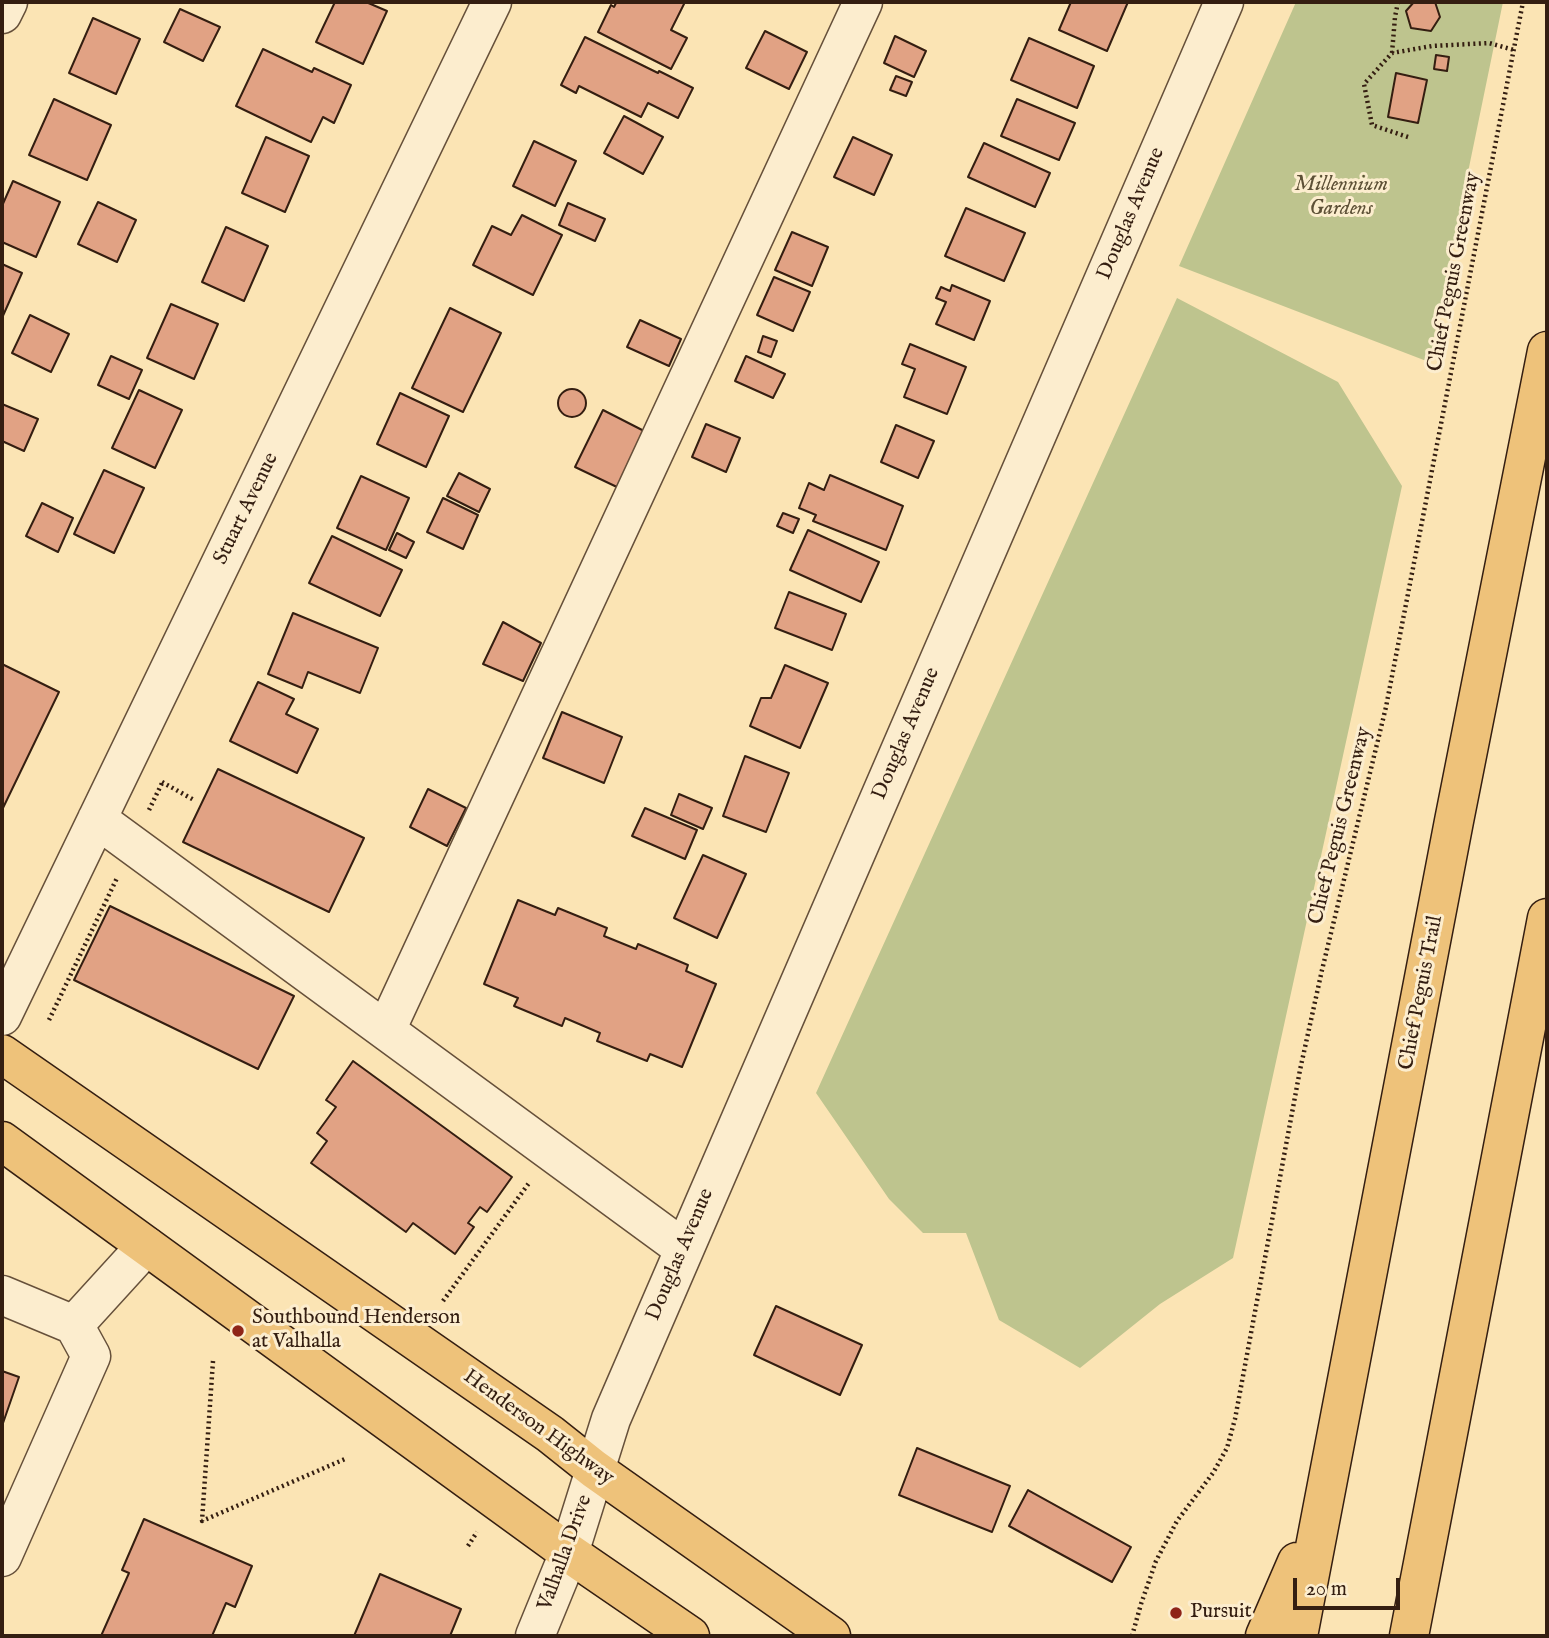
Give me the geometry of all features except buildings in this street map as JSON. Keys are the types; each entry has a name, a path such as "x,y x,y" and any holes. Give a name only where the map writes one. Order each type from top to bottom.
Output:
{"main road":[{"name":"Chief Peguis Trail","path":"1298,1636 1547,351"},
{"path":"1414,1625 1547,918"},
{"name":"Henderson Highway","path":"2,1054 550,1434 594,1469 831,1636"},
{"path":"2,1141 569,1553 690,1636"},
{"path":"1265,1636 1322,1506"}],"street":[{"path":"2,14 8,2"},
{"name":"Stuart Avenue","path":"2,1016 492,2"},
{"path":"386,1030 863,2"},
{"name":"Douglas Avenue","path":"594,1469 611,1419 684,1249 1224,2"},
{"path":"97,819 684,1249"},
{"path":"74,1325 146,1246"},
{"path":"2,1295 74,1325 91,1356 2,1557"},
{"name":"Valhalla Drive","path":"535,1636 569,1553 594,1469"}],"path":[{"path":"1398,2 1392,53 1364,84 1372,125 1408,137"},
{"name":"Chief Peguis Greenway","path":"1132,1636 1156,1561 1177,1521 1213,1473 1227,1448 1235,1419 1300,1070 1386,707 1524,2"},
{"path":"1392,53 1432,46 1489,43 1514,50"},
{"path":"49,1020 162,783"},
{"path":"443,1301 530,1182"},
{"path":"213,1361 202,1521 345,1459"},
{"path":"468,1546 482,1526"}],"green space":[{"name":"Millennium Gardens","path":"1296,2 1503,2 1429,362 1179,266"},
{"path":"1177,298 1338,382 1402,486 1233,1258 1160,1304 1080,1368 999,1320 966,1233 923,1233 889,1199 816,1093"}],"place":[{"name":"Southbound Henderson at Valhalla","path":"238,1331"},
{"name":"Pursuit","path":"1176,1613"}]}
